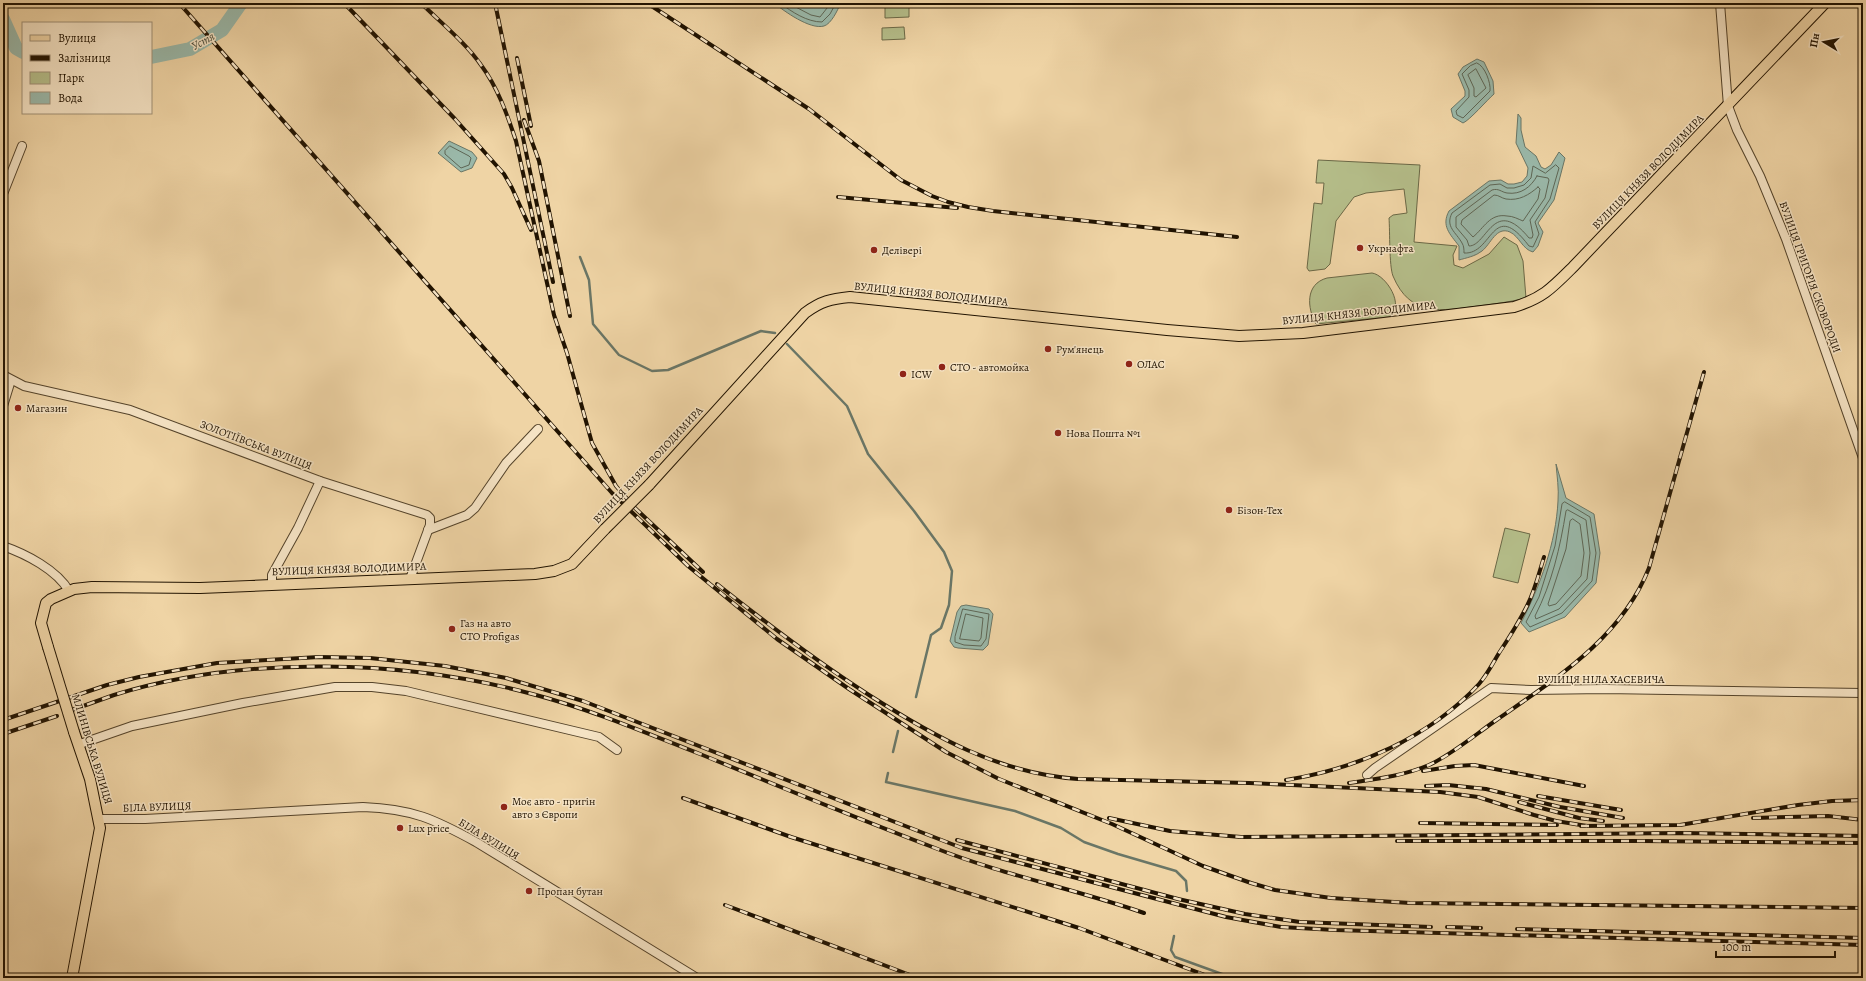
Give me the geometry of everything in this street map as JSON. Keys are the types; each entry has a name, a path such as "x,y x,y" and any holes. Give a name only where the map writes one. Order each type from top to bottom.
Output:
{"main road":[{"name":"ВУЛИЦЯ КНЯЗЯ ВОЛОДИМИРА","path":"48,647 41,623 42,612 46,603 51,599 69,591 92,587 200,588 535,574 554,571 572,564 649,485 805,312 818,303 831,299 850,297 1167,330 1239,336 1303,333 1514,307 1532,302 1550,290 1574,267 1825,3"},
{"name":"МЛИНІВСЬКА ВУЛИЦЯ","path":"48,647 74,732 80,744 90,778 99,819 99,839 72,978"}],"street":[{"name":"ВУЛИЦЯ ГРИГОРІЯ СКОВОРОДИ","path":"1720,3 1728,106 1737,130 1760,176 1786,239 1863,458"},
{"path":"3,194 22,146"},
{"name":"ЗОЛОТІЇВСЬКА ВУЛИЦЯ","path":"3,375 24,386 130,410 320,481 427,516 431,521 428,530"},
{"path":"3,406 11,380"},
{"path":"410,579 428,530 468,515 506,463 538,429"},
{"path":"272,584 272,575 298,528 320,481"},
{"path":"3,546 47,568 63,581 69,591"},
{"path":"80,744 132,726 243,702 335,687 372,687 406,691 599,737 617,750"},
{"name":"ВУЛИЦЯ НІЛА ХАСЕВИЧА","path":"1367,775 1491,688 1863,693"},
{"name":"БІЛА ВУЛИЦЯ","path":"99,819 145,819 364,807 388,808 417,814 441,823 476,842 697,978"}],"green space":[{"path":"909,3 909,17 885,18 885,4"},
{"path":"904,27 905,39 882,40 882,28"},
{"path":"1318,160 1420,165 1414,242 1457,246 1453,255 1454,265 1463,268 1489,254 1504,237 1517,245 1523,261 1526,298 1508,302 1439,310 1418,305 1408,299 1400,289 1393,276 1390,248 1389,218 1393,215 1407,213 1404,189 1366,193 1354,197 1336,221 1330,264 1325,269 1309,271 1307,268 1314,203 1322,204 1324,183 1316,183"},
{"path":"1372,273 1383,279 1388,285 1395,299 1394,312 1389,317 1316,324 1310,304 1311,291 1315,285 1327,278"},
{"path":"1505,528 1530,534 1518,583 1493,577"}],"water":[{"path":"774,3 840,4 832,20 827,25 818,26 805,23 784,11"},
{"path":"1477,59 1484,62 1493,81 1494,94 1463,123 1453,117 1451,109 1465,96 1465,91 1458,74 1463,67"},
{"path":"1518,114 1521,118 1521,130 1525,147 1536,156 1541,167 1545,169 1551,165 1559,152 1565,158 1554,200 1538,223 1543,232 1538,246 1533,252 1526,248 1510,232 1501,231 1480,253 1459,260 1459,246 1446,226 1449,211 1489,181 1501,180 1508,184 1514,184 1522,182 1527,176 1528,168 1516,143"},
{"path":"449,141 472,152 477,158 472,168 461,172 438,153"},
{"path":"1556,464 1566,498 1594,514 1600,553 1596,583 1565,617 1529,632 1521,623 1541,579 1557,517 1558,482"},
{"path":"966,605 989,609 993,614 988,645 983,650 954,647 950,641 957,612 961,606"}],"waterway":[{"name":"Устя","path":"152,57 190,49 222,30 241,3"},
{"name":"Устя","path":"3,19 16,48 22,51"},
{"path":"580,257 589,280 593,324 619,355 652,371 668,370 761,331 775,333"},
{"path":"787,344 847,406 868,454 914,511 944,552 952,571 949,605 941,628 931,635 916,697"},
{"path":"893,752 898,731"},
{"path":"888,773 886,782 1015,811 1061,828 1084,842 1118,854 1176,871 1186,881 1187,891"},
{"path":"1174,936 1171,950 1175,957 1233,978"}],"railway":[{"path":"179,3 612,493 688,566 777,639 849,689 946,752 999,779 1112,824 1203,866 1275,890 1331,898 1410,903 1863,908"},
{"path":"344,3 455,119 504,174 531,230"},
{"path":"421,3 475,57 487,74 505,111 516,141 554,315 567,353 592,443 616,486 635,508 703,572"},
{"path":"495,3 553,282"},
{"path":"647,3 809,109 901,180 932,196 968,207 993,211 1237,237"},
{"path":"517,58 531,126"},
{"path":"524,120 539,161 570,316"},
{"path":"838,197 957,208"},
{"path":"1349,783 1419,769 1446,756 1563,673 1604,637 1622,616 1637,593 1649,568 1704,372"},
{"path":"1286,780 1339,768 1391,748 1415,735 1460,703 1485,677 1517,624 1527,606 1537,582 1544,557"},
{"path":"717,584 849,682 918,725 968,750 994,761 1021,769 1078,779 1249,783 1440,792 1478,797 1556,821 1587,826"},
{"path":"3,720 107,685 139,677 217,663 319,657 370,658 445,666 506,678 583,701 962,848 1226,917 1281,927 1335,930 1863,945"},
{"path":"72,710 114,695 164,682 216,673 270,668 325,666 380,669 434,674 486,683 557,701 619,722 846,814 961,858 1144,913"},
{"path":"3,734 57,716"},
{"path":"1423,771 1455,766 1474,765 1584,786"},
{"path":"1426,786 1448,785 1486,789 1560,807 1623,818"},
{"path":"1538,796 1621,810"},
{"path":"683,798 791,837 1079,928 1213,978"},
{"path":"1581,826 1680,825 1798,805 1832,801 1863,800"},
{"path":"1519,802 1579,818 1603,821"},
{"path":"1753,818 1828,816 1863,820"},
{"path":"1109,818 1170,831 1241,837 1682,833 1863,836"},
{"path":"1420,823 1557,825"},
{"path":"957,840 1178,899 1245,914 1300,922 1431,927"},
{"path":"1397,841 1863,843"},
{"path":"725,905 918,978"},
{"path":"1447,927 1481,928"},
{"path":"1517,929 1863,938"},
{"path":"1140,975 1202,978"}],"place":[{"name":"Укрнафта","path":"1360,248"},
{"name":"Делівері","path":"874,250"},
{"name":"Рум'янець","path":"1048,349"},
{"name":"ОЛАС","path":"1129,364"},
{"name":"СТО - автомойка","path":"942,367"},
{"name":"ICW","path":"903,374"},
{"name":"Магазин","path":"18,408"},
{"name":"Нова Пошта №1","path":"1058,433"},
{"name":"Бізон-Тех","path":"1229,510"},
{"name":"Газ на авто СТО Profigas","path":"452,629"},
{"name":"Моє авто - пригін авто з Європи","path":"504,807"},
{"name":"Lux price","path":"400,828"},
{"name":"Пропан бутан","path":"529,891"}]}
